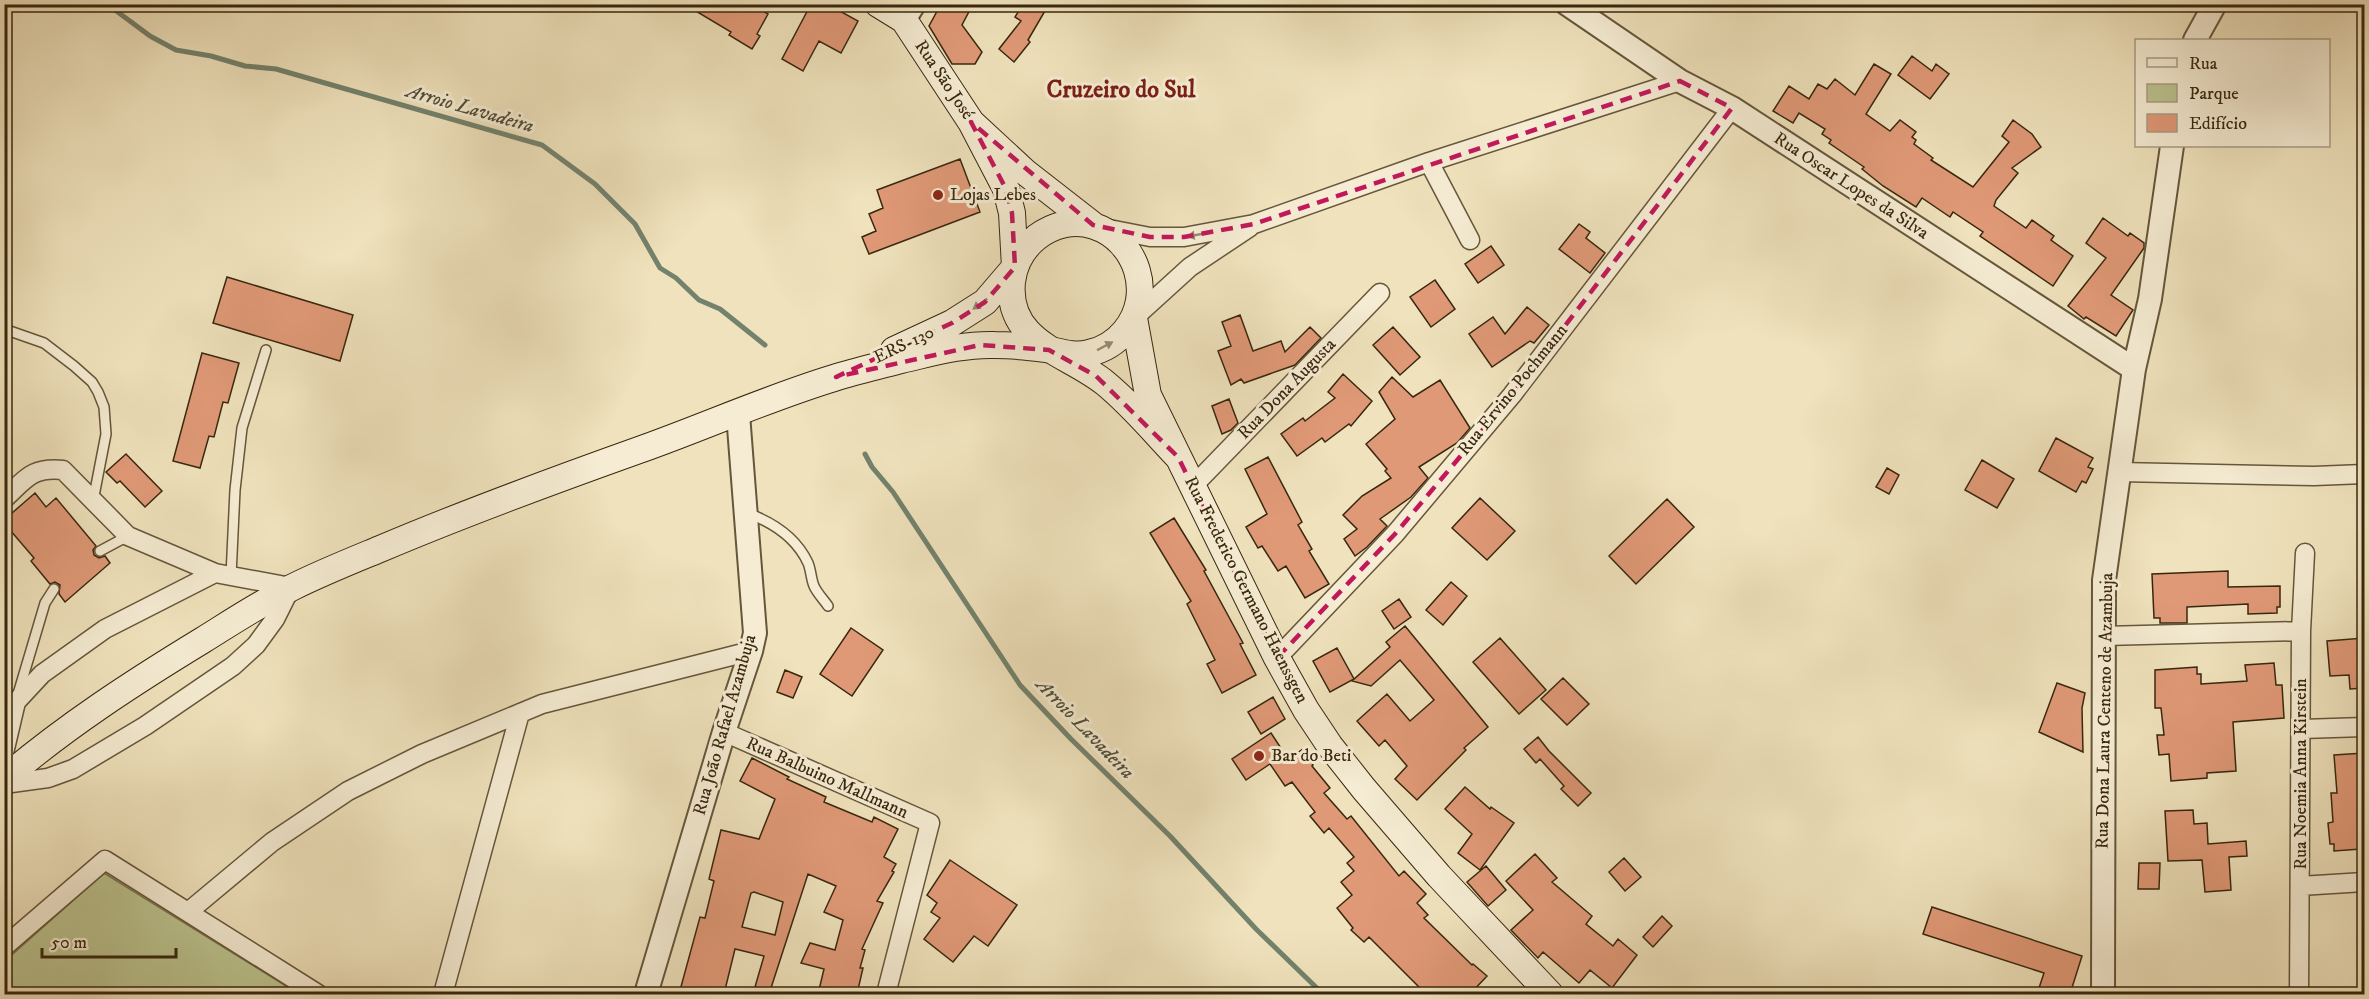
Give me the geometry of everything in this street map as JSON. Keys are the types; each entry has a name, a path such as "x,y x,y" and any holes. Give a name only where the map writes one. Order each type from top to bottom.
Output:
{"main road":[{"name":"Rua São José","path":"878,4 909,12 971,123 1025,172 1093,225"},
{"path":"971,123 1006,189 1012,213 1015,267 1012,299 1025,329 1049,350 1096,376 1116,392 1178,457"},
{"path":"1015,267 1029,244 1052,228 1079,223 1093,225 1108,232 1121,242 1135,262 1140,286 1139,302 1134,318 1126,330 1104,348 1077,355 1049,350"},
{"name":"ERS-130","path":"836,377 952,323 985,302 1015,267"},
{"path":"1134,318 1148,395 1178,457"},
{"name":"ERS-130","path":"836,377 944,349 1000,345 1049,350"},
{"path":"4,779 79,720 144,676 291,588 422,532 836,377"},
{"name":"Rua Frederico Germano Haenssgen","path":"1178,457 1194,485 1277,658 1330,746 1439,876 1550,994"}],"street":[{"name":"Rua Oscar Lopes da Silva","path":"1567,4 1680,81 1732,108 2134,369"},
{"path":"2196,39 2215,4"},
{"path":"1093,225 1150,237 1184,237 1254,224 1429,162 1680,81"},
{"name":"Rua Ervino Pochmann","path":"1277,658 1395,534 1512,395 1732,108"},
{"name":"Rua Dona Laura Centeno de Azambuja","path":"2103,994 2104,580 2134,369 2150,299 2172,147"},
{"path":"1429,162 1470,240"},
{"path":"1134,318 1190,267 1254,224"},
{"name":"Rua Dona Augusta","path":"1194,485 1380,293"},
{"name":"Rua João Rafael Azambuja","path":"645,994 755,633 738,414"},
{"path":"4,499 34,472 48,469 63,470 128,536 223,574 291,588 275,619 256,645 223,673 145,726 73,769 48,778 4,784"},
{"path":"2119,472 2314,476 2364,474"},
{"name":"Rua Noemia Anna Kirstein","path":"2300,994 2301,631 2305,554"},
{"path":"4,753 16,702 42,674 105,629 223,574"},
{"path":"2104,636 2301,631"},
{"path":"188,912 272,842 348,791 422,754 542,704 751,651"},
{"path":"443,994 520,712"},
{"path":"2302,729 2364,727"},
{"name":"Rua Balbuino Mallmann","path":"724,732 930,823 886,994"},
{"path":"4,947 105,860 318,994"},
{"path":"2300,885 2364,882"}],"lane":[{"path":"4,329 44,343 86,376 98,392 104,407 106,435 93,501"},
{"path":"223,574 242,428 266,350"},
{"path":"747,513 767,521 784,532 799,548 809,564 814,588 828,606"},
{"path":"100,551 128,536"},
{"path":"16,702 45,603 54,588"}],"highlighted area":[{"path":"1680,81 1732,108 1512,395 1395,534 1277,658 1178,457 1096,376 1049,350 980,345 836,377 952,323 985,302 1015,267 1012,213 1006,189 971,122 1093,225 1150,237 1184,237 1254,224"}],"green space":[{"path":"104,873 299,994 5,994 5,961"}],"building":[{"path":"684,4 751,4 768,14 757,34 760,36 752,49 729,35 731,32"},
{"path":"811,4 839,4 836,9 858,21 841,53 819,41 803,71 782,59"},
{"path":"941,4 973,4 962,25 982,52 975,64 952,64 929,26"},
{"path":"1023,4 1049,4 1028,40 1030,42 1014,62 999,49 1021,21 1015,17"},
{"path":"1912,56 1932,71 1936,64 1949,74 1930,99 1898,75"},
{"path":"1874,64 1891,74 1866,114 1890,131 1900,120 1916,132 1912,137 1916,140 1914,144 1933,158 1931,160 1973,187 2009,142 2002,136 2013,120 2032,134 2041,147 2012,168 2018,173 1996,200 1994,206 2026,228 2032,220 2054,236 2051,240 2073,256 2053,286 1980,236 1983,232 1953,212 1950,217 1922,198 1916,207 1883,186 1862,169 1864,167 1829,143 1831,140 1822,134 1825,129 1799,113 1793,123 1773,111 1789,86 1809,99 1818,84 1827,89 1835,79 1855,95"},
{"path":"960,159 980,212 869,254 862,237 876,231 869,214 883,208 877,190"},
{"path":"2103,218 2128,236 2130,233 2144,243 2144,248 2111,295 2133,310 2116,336 2086,317 2084,319 2068,306 2106,258 2086,243"},
{"path":"1579,224 1590,232 1586,238 1605,253 1590,273 1559,249"},
{"path":"1491,246 1504,265 1478,283 1465,264"},
{"path":"227,277 353,315 340,361 213,323"},
{"path":"1435,280 1455,309 1431,327 1410,297"},
{"path":"1527,307 1549,325 1534,343 1530,341 1492,367 1469,334 1493,317 1505,334"},
{"path":"1240,315 1253,351 1281,341 1285,352 1310,327 1321,338 1295,365 1244,383 1241,379 1231,385 1218,351 1231,346 1222,322"},
{"path":"1393,327 1420,357 1400,375 1373,345"},
{"path":"202,353 239,363 228,403 223,402 214,437 209,436 200,468 173,461"},
{"path":"1343,374 1372,401 1351,426 1349,424 1325,442 1322,438 1297,456 1281,434 1303,418 1305,421 1335,398 1328,392"},
{"path":"1392,377 1413,397 1440,380 1470,428 1457,443 1419,467 1428,478 1411,497 1380,519 1387,526 1355,556 1344,539 1357,529 1343,515 1362,496 1391,478 1385,471 1387,469 1366,444 1395,419 1379,392"},
{"path":"1229,399 1238,423 1231,430 1222,434 1212,406"},
{"path":"2056,438 2093,458 2088,467 2093,469 2086,483 2082,481 2076,492 2039,471"},
{"path":"126,454 162,491 145,507 120,481 117,483 106,472"},
{"path":"1268,457 1302,522 1298,525 1312,549 1309,551 1329,584 1305,598 1286,566 1278,571 1262,546 1258,548 1246,527 1267,514 1245,469"},
{"path":"1982,460 2014,479 1997,508 1965,490"},
{"path":"1887,468 1899,475 1889,494 1876,487"},
{"path":"35,493 46,507 56,498 96,546 93,550 94,555 99,558 105,556 110,563 65,602 59,594 60,585 55,582 50,584 31,561 34,558 4,523 4,520"},
{"path":"1480,498 1515,531 1487,560 1452,528"},
{"path":"1667,499 1694,527 1636,584 1609,556"},
{"path":"1174,518 1206,570 1204,571 1243,643 1240,644 1256,675 1222,693 1207,664 1215,660 1187,604 1191,601 1150,533"},
{"path":"2228,571 2228,587 2280,586 2280,607 2277,607 2277,613 2248,614 2248,604 2187,607 2187,623 2160,623 2160,618 2154,618 2152,574"},
{"path":"1451,582 1467,596 1443,625 1426,610"},
{"path":"1399,599 1411,617 1394,629 1382,611"},
{"path":"1405,626 1488,727 1464,748 1466,750 1417,800 1395,779 1407,766 1385,740 1379,746 1357,721 1387,694 1410,721 1434,700 1400,660 1371,686 1352,681 1390,647 1386,642"},
{"path":"851,628 883,650 852,696 820,674"},
{"path":"1500,638 1546,690 1519,714 1473,662"},
{"path":"2364,638 2364,688 2350,689 2349,675 2330,676 2327,641"},
{"path":"1337,648 1354,679 1330,692 1313,661"},
{"path":"2274,663 2276,685 2282,685 2284,718 2233,722 2236,771 2207,773 2207,778 2171,781 2169,754 2159,755 2157,735 2164,735 2161,708 2155,708 2155,670 2197,667 2197,674 2201,674 2201,684 2247,681 2245,665"},
{"path":"785,670 802,677 793,698 777,692"},
{"path":"1563,678 1589,704 1567,725 1541,699"},
{"path":"2057,683 2085,693 2082,708 2083,752 2039,732"},
{"path":"1273,697 1285,719 1261,734 1248,712"},
{"path":"1271,733 1288,759 1303,749 1312,766 1330,788 1324,793 1347,819 1351,816 1399,876 1404,871 1426,894 1417,903 1428,915 1424,918 1472,965 1487,976 1470,994 1426,994 1369,937 1364,942 1351,930 1353,928 1337,908 1352,895 1341,882 1354,871 1347,863 1354,857 1329,828 1324,833 1310,816 1315,812 1292,782 1285,786 1270,764 1246,780 1232,759"},
{"path":"1538,737 1591,793 1578,806 1561,789 1564,786 1540,759 1536,763 1524,749"},
{"path":"2364,753 2364,785 2362,785 2364,842 2361,842 2361,849 2334,851 2334,844 2330,844 2328,823 2333,822 2331,793 2337,793 2334,755"},
{"path":"752,758 789,777 787,779 826,797 824,802 872,822 874,817 898,829 884,857 896,864 892,871 894,872 877,901 883,903 862,949 865,950 860,968 863,968 857,994 818,994 824,969 801,963 810,943 835,950 843,920 824,912 836,886 808,874 770,991 755,987 764,956 735,949 724,994 679,994 700,917 705,918 714,881 709,879 721,830 759,839 775,799 740,781","holes":["751,893 783,902 775,935 742,927"]},
{"path":"1465,787 1490,809 1491,807 1514,823 1480,870 1458,853 1472,834 1445,809"},
{"path":"2193,810 2194,824 2207,823 2208,844 2246,841 2247,856 2229,857 2231,890 2205,892 2202,860 2168,861 2165,811"},
{"path":"1535,854 1557,878 1552,882 1592,916 1586,924 1613,946 1618,939 1637,955 1612,988 1590,970 1579,983 1543,952 1538,958 1511,930 1533,910 1506,881"},
{"path":"1624,858 1641,877 1625,891 1609,872"},
{"path":"950,860 1017,905 988,946 974,936 953,962 924,939 940,918 931,912 937,903 927,895"},
{"path":"2139,863 2160,863 2159,889 2138,889"},
{"path":"1486,866 1506,890 1488,906 1467,882"},
{"path":"1932,907 2082,956 2070,994 2037,994 2044,973 1923,934"},
{"path":"1662,916 1672,926 1653,947 1643,937"}],"waterway":[{"name":"Arroio Lavadeira","path":"107,4 150,36 176,50 211,56 245,66 276,69 542,145 595,184 635,224 660,268 676,278 699,300 720,309 765,345"},
{"name":"Arroio Lavadeira","path":"865,454 872,467 893,492 1020,685 1071,739 1170,836 1256,929 1323,994"}],"place":[{"name":"Lojas Lebes","path":"938,195"},
{"name":"Bar do Beti","path":"1259,756"}],"district":[{"name":"Cruzeiro do Sul","path":"1121,90"}]}
